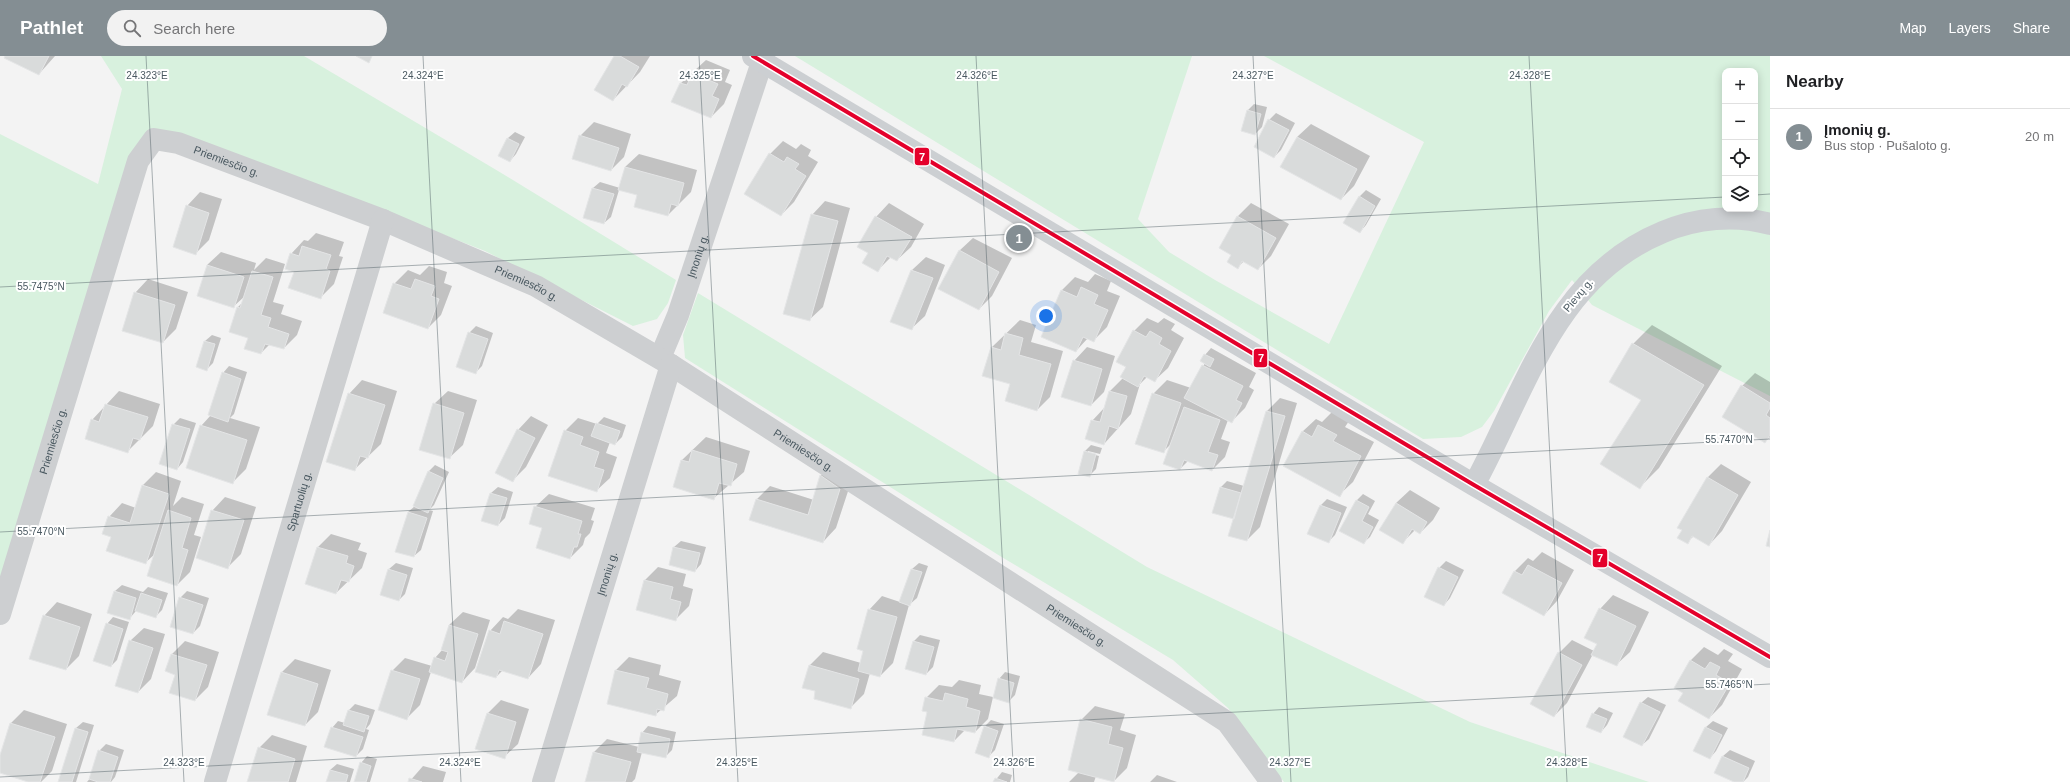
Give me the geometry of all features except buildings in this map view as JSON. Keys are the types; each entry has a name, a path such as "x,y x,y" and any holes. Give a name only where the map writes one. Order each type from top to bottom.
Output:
{"main road":[{"path":"759,58 1474,485 1770,657"},
{"name":"Pievų g.","path":"1474,485 1495,447 1544,343 1571,302 1592,278 1612,261 1635,246 1676,227 1703,220 1734,218 1770,224"}],"street":[{"name":"Įmonių g.","path":"543,782 678,315 759,58"},
{"name":"Priemiesčio g.","path":"0,614 138,161 154,139 178,143 383,220 536,286 665,361 1227,722 1271,782"},
{"name":"Spartuolių g.","path":"215,782 383,220"}],"green space":[{"path":"101,56 304,56 498,171 676,280 668,303 657,319 633,326 485,251 370,206 148,133 0,614 0,134 98,184 122,89"},
{"path":"795,56 1192,56 1138,219 1169,252 1215,280 1329,344 1424,142 1264,56 1770,56 1770,396 1592,305 1572,280 1549,311 1494,411 1482,427 1461,437 1423,439"},
{"path":"698,293 1147,567 1470,722 1649,782 1284,782 1228,708 1173,660 1000,556 685,358 683,335"}],"transit line":[{"name":"7","path":"753,56 1474,485 1770,657"}],"place":[{"name":"Įmonių g.","path":"1019,238"}]}
